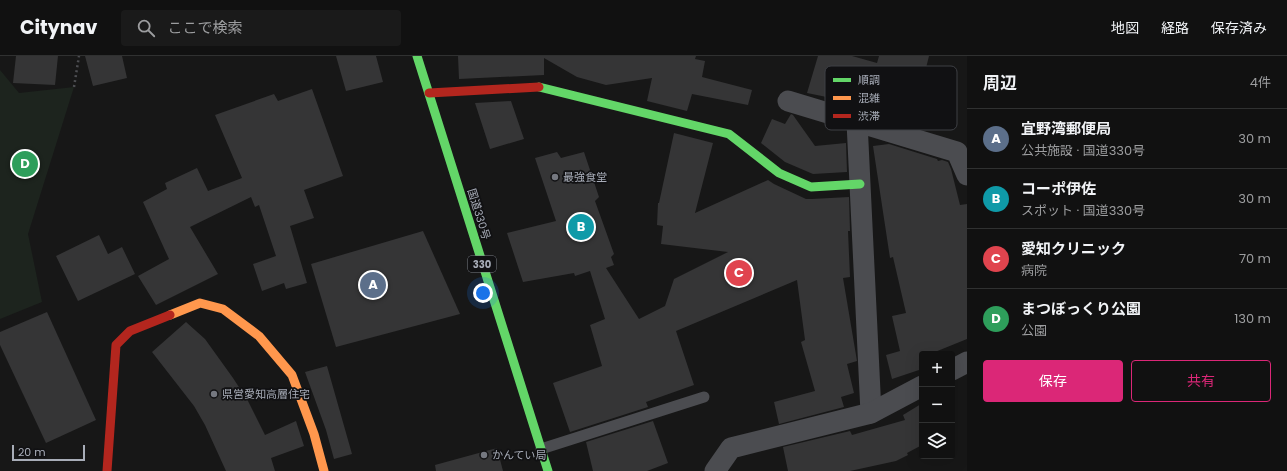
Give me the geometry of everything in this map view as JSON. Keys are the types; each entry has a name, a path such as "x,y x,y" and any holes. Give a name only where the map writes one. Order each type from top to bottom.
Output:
{"main road":[{"name":"国道330号","path":"417,56 548,471"},
{"path":"429,93 541,87 729,134 779,173 811,187 860,184"},
{"path":"106,471 116,345 130,331 200,303 223,309 259,336 292,375 314,434 324,471"}],"street":[{"path":"788,101 825,112"},
{"path":"857,130 871,413"},
{"path":"884,130 957,152 967,175"},
{"path":"955,368 967,362"},
{"path":"715,471 731,448 871,413 920,387"}],"lane":[{"path":"541,449 704,397"}],"path":[{"path":"74,87 79,56"}],"shaded area":[{"path":"0,70 19,93 74,87 28,234 42,302 0,319"}],"building":[{"path":"16,56 58,56 55,85 13,83"},
{"path":"85,56 122,56 127,78 93,86"},
{"path":"336,56 376,56 383,82 346,91"},
{"path":"458,56 696,56 695,59 705,61 702,77 752,90 748,105 692,94 687,111 647,101 652,78 606,85 577,77 544,58 544,75 459,79"},
{"path":"818,56 852,56 877,63 879,56 929,56 926,66 825,66 825,97 807,93"},
{"path":"312,89 343,176 304,190 314,218 290,226 307,283 286,289 284,283 262,291 253,264 276,256 259,205 255,207 251,197 190,227 218,274 156,305 138,276 169,259 143,202 167,189 165,183 197,168 208,191 242,178 215,115 274,94 278,101"},
{"path":"511,101 524,139 490,149 475,103"},
{"path":"791,114 815,146 846,143 847,172 813,174 785,162 761,143 772,119 785,124"},
{"path":"674,133 713,143 695,213 768,180 806,199 849,197 850,231 848,231 850,277 843,278 857,361 847,364 854,393 841,397 844,407 779,424 774,402 815,391 801,342 805,340 797,280 676,331 694,385 646,402 648,407 570,432 553,383 602,366 590,325 605,319 590,271 575,276 574,273 523,282 507,233 556,221 535,158 557,152 561,158 584,152 599,197 595,201 614,254 611,257 614,265 606,268 639,319 665,306 674,279 728,252 661,244 663,226 657,225 658,203"},
{"path":"889,144 937,159 938,161 942,160 948,162 960,205 967,204 967,339 937,351 919,351 919,370 892,379 886,355 900,351 892,316 906,313 893,257 890,258 873,146"},
{"path":"423,231 460,314 336,347 311,264"},
{"path":"99,235 108,254 122,247 135,274 78,301 56,256"},
{"path":"47,312 96,420 46,443 0,345 0,332"},
{"name":"県営愛知高層住宅","path":"186,322 205,339 233,378 248,401 265,435 296,421 304,446 271,458 275,471 226,471 205,425 194,406 152,352"},
{"path":"327,366 352,454 334,459 326,430 305,372"},
{"path":"919,405 919,447 907,453 908,455 896,461 850,471 788,471 783,447 850,431 852,435 905,420 903,415"},
{"path":"653,421 668,463 647,471 593,471 586,442"},
{"name":"かんてい局","path":"497,448 503,471 436,471 435,465"}],"traffic: fast":[{"path":"417,56 548,471"},
{"path":"539,87 729,134 779,173 811,187 860,184"}],"traffic: slow":[{"path":"170,315 200,303 223,309 259,336 292,375 314,434 324,471"}],"traffic: jam":[{"path":"429,93 539,87"},
{"path":"107,471 116,345 130,331 170,315"}],"place":[{"name":"まつぼっくり公園","path":"25,164"},
{"name":"最強食堂","path":"555,177"},
{"name":"コーポ伊佐","path":"581,227"},
{"name":"愛知クリニック","path":"739,273"},
{"name":"宜野湾郵便局","path":"373,285"},
{"name":"県営愛知高層住宅","path":"214,394"},
{"name":"かんてい局","path":"484,455"}]}
